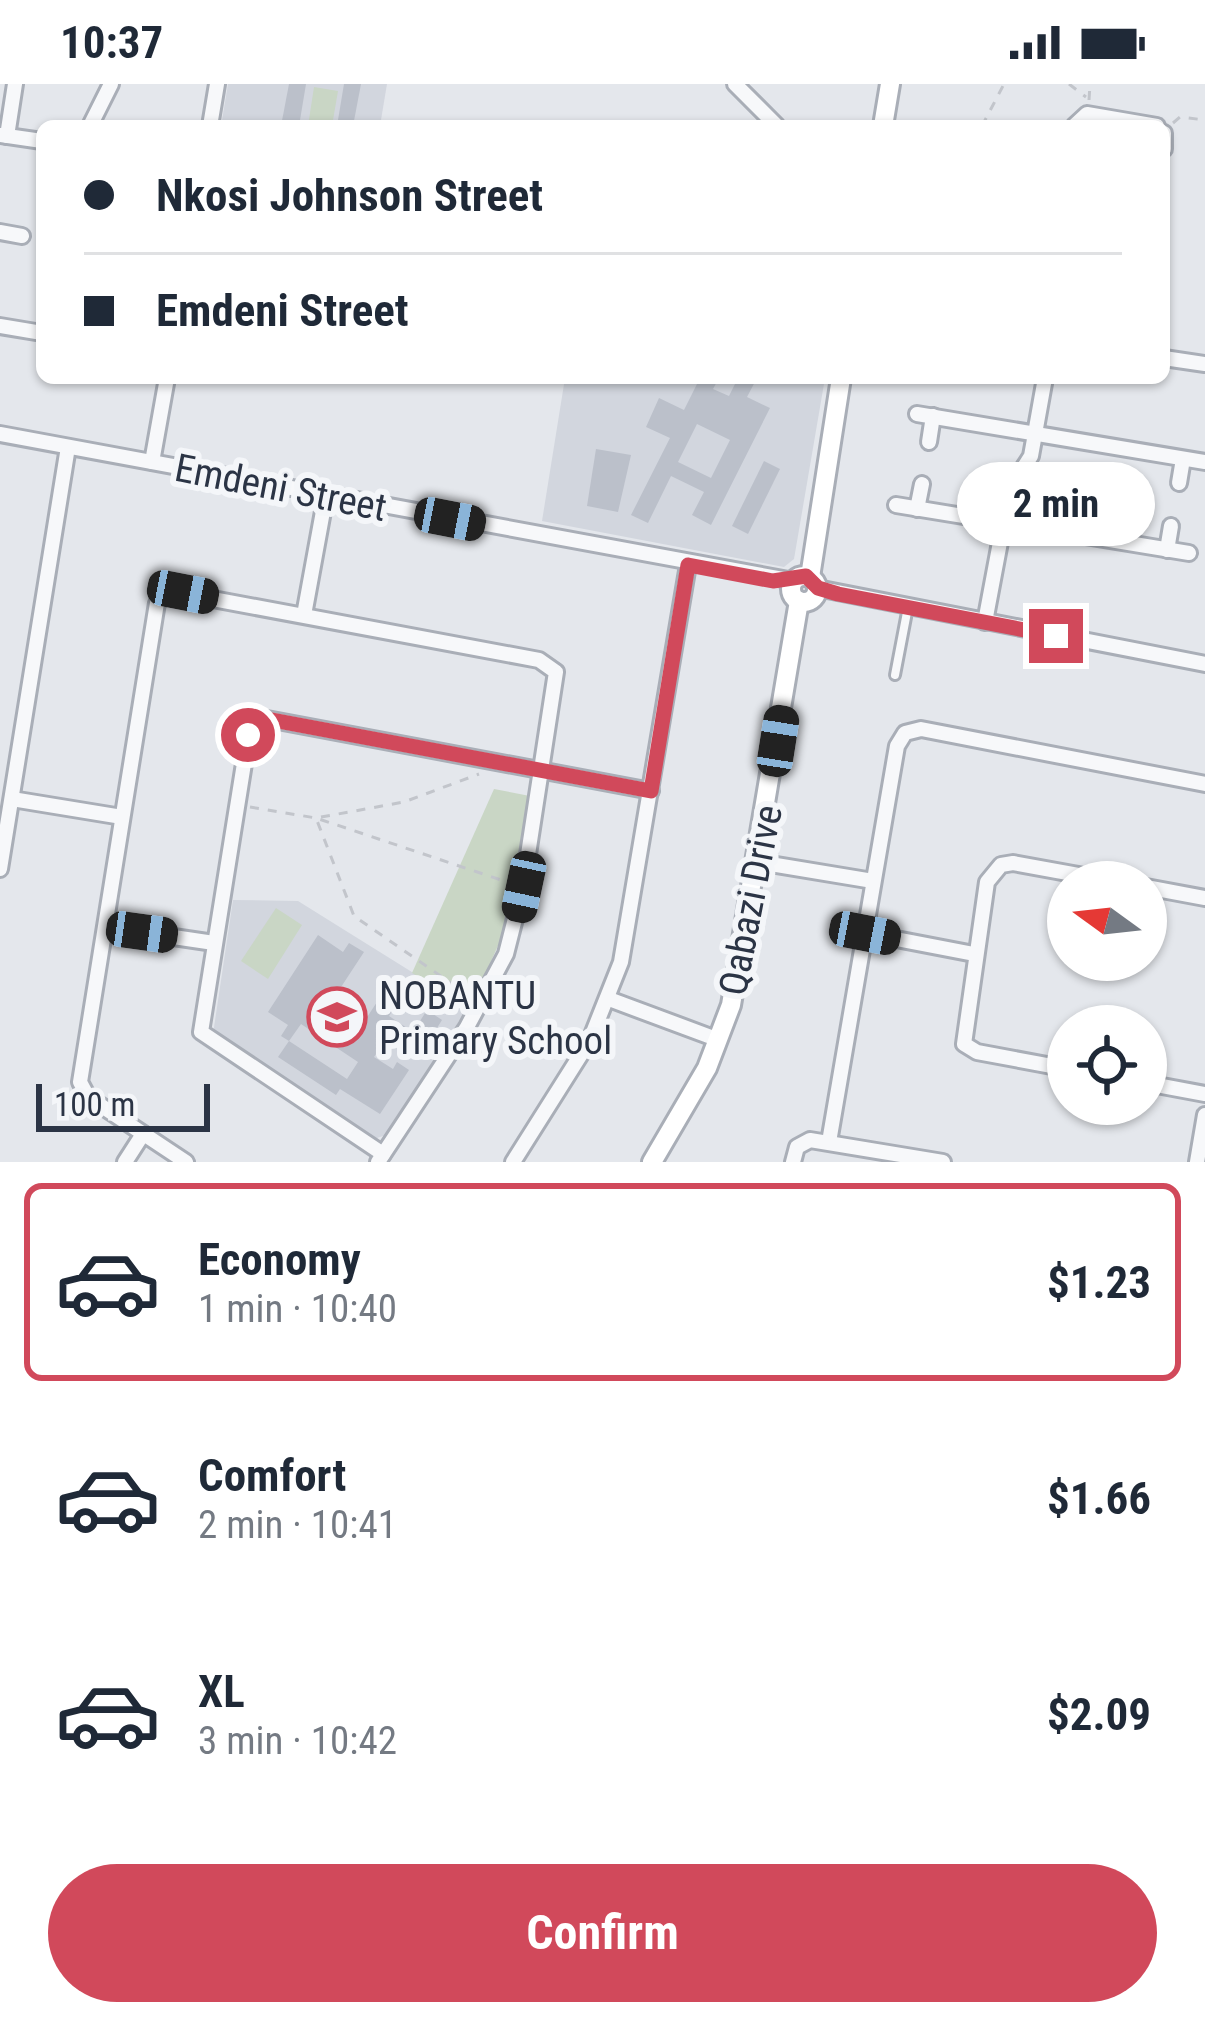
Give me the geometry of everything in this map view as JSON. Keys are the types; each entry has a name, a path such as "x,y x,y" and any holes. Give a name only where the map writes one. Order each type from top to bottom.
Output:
{"street":[{"path":"15,84 3,135 36,140"},
{"path":"93,120 111,84"},
{"path":"211,120 218,84"},
{"path":"735,84 771,120"},
{"path":"884,120 890,84"},
{"path":"1078,120 1088,106 1131,120"},
{"path":"0,232 22,236"},
{"path":"0,326 36,332"},
{"path":"1170,359 1205,364"},
{"path":"152,462 166,384"},
{"name":"Qabazi Drive","path":"652,1162 719,1040 737,981 840,384"},
{"path":"985,622 1013,480 1030,459 1044,384"},
{"path":"929,442 925,415 1205,462"},
{"name":"Emdeni Street","path":"0,434 1205,664"},
{"path":"0,869 68,447"},
{"path":"1179,483 1183,458"},
{"path":"917,508 922,484"},
{"path":"304,615 326,495"},
{"path":"896,505 1189,553"},
{"path":"1168,550 1172,526"},
{"path":"513,1162 579,1060 609,999 630,925 688,565"},
{"path":"186,1162 80,1087 161,596 183,592 549,664 557,677 542,770 524,887 506,954 481,1004 380,1158 203,1036 249,730 262,719 542,770 651,791"},
{"path":"829,1142 898,746 912,730 1205,784"},
{"path":"12,799 122,817"},
{"path":"758,862 873,881"},
{"path":"1047,869 1000,865 987,882 964,1043 977,1052 1047,1065"},
{"path":"1167,891 1205,898"},
{"path":"106,927 214,943"},
{"path":"865,933 974,955"},
{"path":"609,999 719,1040"},
{"path":"1167,1087 1205,1094"},
{"path":"1198,1162 1205,1115"},
{"path":"125,1162 143,1134"},
{"path":"793,1162 805,1141 943,1162"}],"lane":[{"path":"896,675 908,608"}],"path":[{"path":"985,120 1004,84"},
{"path":"1070,84 1088,106"},
{"path":"1088,106 1090,84"},
{"path":"1170,125 1180,118 1205,120"},
{"path":"316,818 404,802 479,774"},
{"path":"236,805 316,818 524,887"},
{"path":"316,818 354,916 481,1004"}],"shaded area":[{"path":"228,84 387,84 381,120 222,120"},
{"path":"564,384 824,384 794,559 784,567 542,521"},
{"name":"NOBANTU Primary School","path":"233,900 298,901 468,1007 386,1135 374,1139 213,1034"}],"green space":[{"path":"314,87 338,91 333,120 309,120"},
{"path":"494,789 530,796 506,928 470,1008 412,973"},
{"path":"276,908 302,925 268,979 241,961"}],"building":[{"path":"289,84 306,84 300,120 282,120"},
{"path":"344,84 361,84 354,120 338,120"},
{"path":"697,384 716,384 713,389 729,396 735,384 754,384 747,397 770,408 711,525 692,515 704,492 671,476 648,523 631,515 670,438 646,427 659,398 684,410","holes":["697,424 730,440 711,478 678,462"]},
{"path":"596,449 631,455 618,512 587,506"},
{"path":"764,461 780,469 748,534 732,526"},
{"path":"318,935 343,952 349,943 364,952 326,1010 358,1031 394,976 409,985 389,1016 413,1032 427,1010 442,1020 420,1055 391,1032 374,1057 393,1069 397,1062 409,1070 380,1114 340,1089 336,1095 278,1057 289,1041 281,1036 288,1025 268,1012","holes":["301,1024 358,1062 347,1079 289,1041"]}],"place":[{"name":"NOBANTU Primary School","path":"337,1017"}],"route":[{"path":"248,735 253,723 267,719 651,791 688,565 773,581 806,576 818,588 838,594 1056,636"}]}
